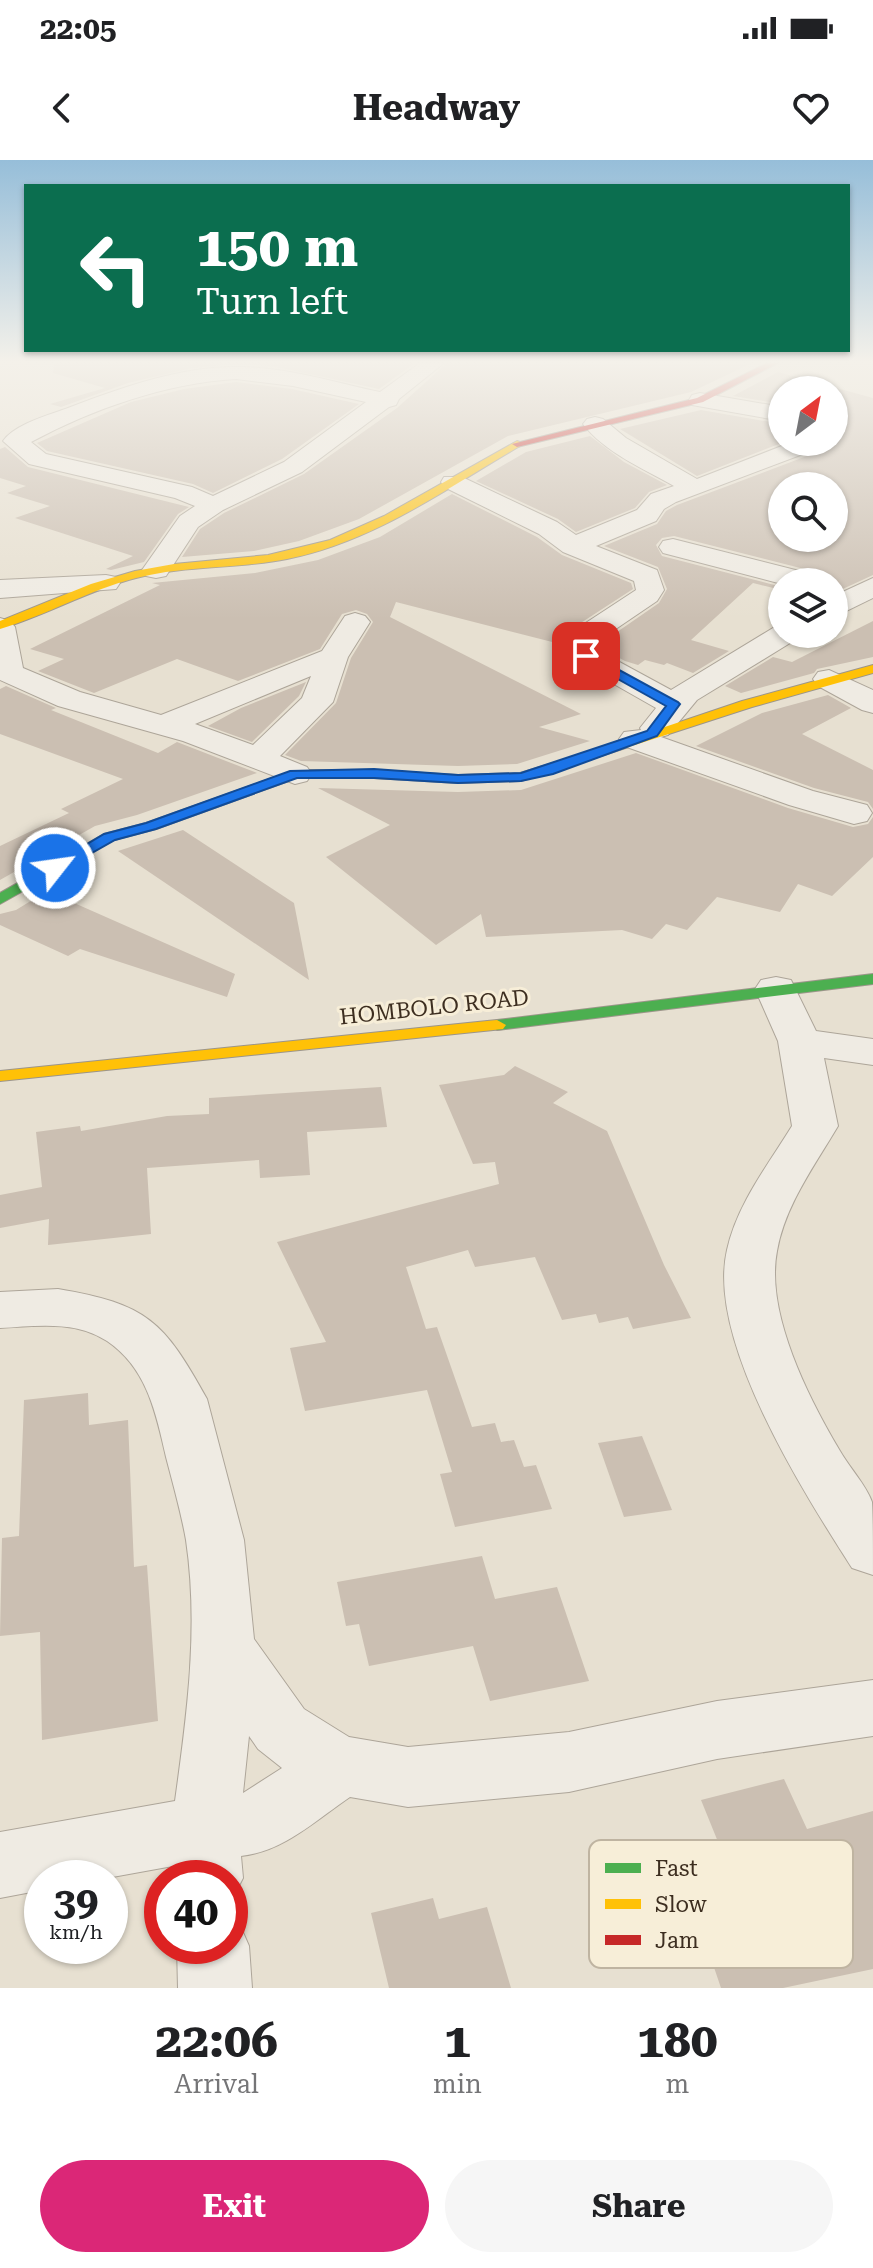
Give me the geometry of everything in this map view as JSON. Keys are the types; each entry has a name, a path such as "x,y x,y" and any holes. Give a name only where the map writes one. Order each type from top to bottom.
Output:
{"street":[{"path":"24,448 38,459 183,492 214,505"},
{"path":"156,570 183,528 214,505 293,467 320,448"},
{"path":"295,774 165,725 69,699 9,673 0,626 106,583 156,570 254,562 307,551 369,528 510,448"},
{"path":"627,448 695,488"},
{"path":"573,546 647,515 650,507 665,496 695,488 777,456"},
{"path":"453,482 548,528 573,546 642,571 650,583 647,595 586,636 586,656 673,704"},
{"path":"673,547 768,571"},
{"path":"0,589 106,583"},
{"path":"258,759 317,702 333,657 355,622"},
{"path":"644,736 673,704 703,681 768,643"},
{"path":"165,725 333,657"},
{"path":"0,899 109,837 151,826 295,774 362,773 458,779 521,777 548,771 644,736 829,679 873,669"},
{"path":"829,679 873,703"},
{"path":"644,736 801,798 854,813"},
{"name":"HOMBOLO ROAD","path":"0,1076 559,1018 873,979"},
{"path":"776,989 799,1041 815,1126 759,1225 748,1270 751,1298 768,1364 825,1480 873,1551"},
{"path":"799,1041 873,1052"},
{"path":"0,1310 58,1307 97,1314 125,1328 149,1348 180,1399 215,1540 223,1646 207,1853"},
{"path":"223,1646 281,1729 307,1749 341,1766 408,1777 569,1762 717,1730 873,1708"},
{"path":"0,1865 207,1853 341,1766"},
{"path":"214,1964 215,1988"}],"building":[{"path":"7,448 28,467 189,507 178,514 144,562 106,569 133,556 15,518 50,506 7,493 26,486 0,478 0,449"},
{"path":"44,448 297,448 282,459 213,493 193,484"},
{"path":"340,448 486,448 359,519 299,541 254,551 182,557 200,529 224,513 304,474"},
{"path":"541,448 606,448 624,462 667,485 649,492 635,508 576,532 558,519 476,481 526,452"},
{"path":"652,448 768,448 697,476"},
{"path":"848,448 873,448 873,575 848,587 848,568 800,568 674,536 662,538 656,545 662,556 768,583 768,587 753,583 691,640 729,651 693,673 667,663 645,660 638,665 625,661 604,650 604,641 659,603 667,589 658,567 604,546 657,524 666,511 807,456 848,456"},
{"path":"452,494 537,537 562,555 631,583 633,589 573,628 568,646 396,602 390,617 581,714 539,727 590,741 517,764 458,766 301,761 285,755 336,703 351,658 373,622 367,614 356,610 342,614 320,649 238,681 177,659 94,693 38,671 64,659 30,649 160,585 152,583 255,573 318,560 380,537"},
{"path":"873,621 873,657 817,669 814,673 741,693 725,686 773,657 792,662 820,648 848,648 848,634"},
{"path":"306,682 299,696 252,742 208,726 241,708"},
{"path":"6,686 56,708 51,710 158,753 177,742 257,773 137,815 95,826 0,880 0,846 69,813 61,809 123,779 0,734 0,689"},
{"path":"828,695 851,708 802,734 873,770 873,809 868,802 814,788 696,746 762,713"},
{"path":"636,753 788,808 853,827 868,824 873,817 873,857 832,896 798,884 780,912 717,897 687,930 666,924 652,939 622,930 486,937 481,914 436,945 326,857 390,825 318,788 458,792 521,790"},
{"path":"183,830 294,903 309,980 118,851"},
{"path":"47,891 235,974 227,997 80,949 68,956 0,925 0,914 16,910"},
{"path":"515,1066 568,1092 553,1103 607,1131 664,1265 691,1318 633,1329 628,1317 599,1323 596,1314 562,1320 535,1257 475,1267 468,1250 406,1267 426,1329 437,1327 472,1427 495,1423 501,1442 514,1440 524,1467 536,1465 552,1509 455,1527 440,1474 452,1472 427,1390 305,1411 290,1348 326,1342 277,1242 499,1184 495,1162 473,1164 439,1085 504,1075"},
{"path":"381,1087 387,1127 307,1132 310,1175 260,1178 259,1160 147,1168 151,1234 48,1245 49,1219 0,1228 0,1195 42,1187 36,1132 80,1126 81,1131 167,1116 209,1114 209,1098"},
{"path":"88,1393 89,1425 128,1420 134,1567 147,1565 158,1721 42,1740 40,1632 0,1636 2,1538 19,1536 24,1400"},
{"path":"642,1436 672,1510 624,1517 598,1443"},
{"path":"482,1556 495,1599 557,1587 589,1681 490,1701 473,1646 369,1666 359,1624 346,1626 337,1582"},
{"path":"784,1779 807,1829 873,1811 873,1969 783,1988 721,1988 714,1968 853,1968 853,1840 717,1840 701,1800"},
{"path":"433,1898 439,1919 487,1907 511,1988 389,1988 371,1913"}],"traffic: fast":[{"path":"0,899 109,837 151,826 295,774 374,774 458,779 521,777 556,766"},
{"path":"497,1025 873,979"}],"traffic: slow":[{"path":"0,625 135,574 174,567 268,559 334,542 388,518 510,448"},
{"path":"556,766 747,704 873,669"},
{"path":"0,1076 497,1025"}],"route":[{"path":"55,868 109,837 151,826 295,774 324,772 458,779 521,777 548,771 652,733 673,704 586,656"}]}
